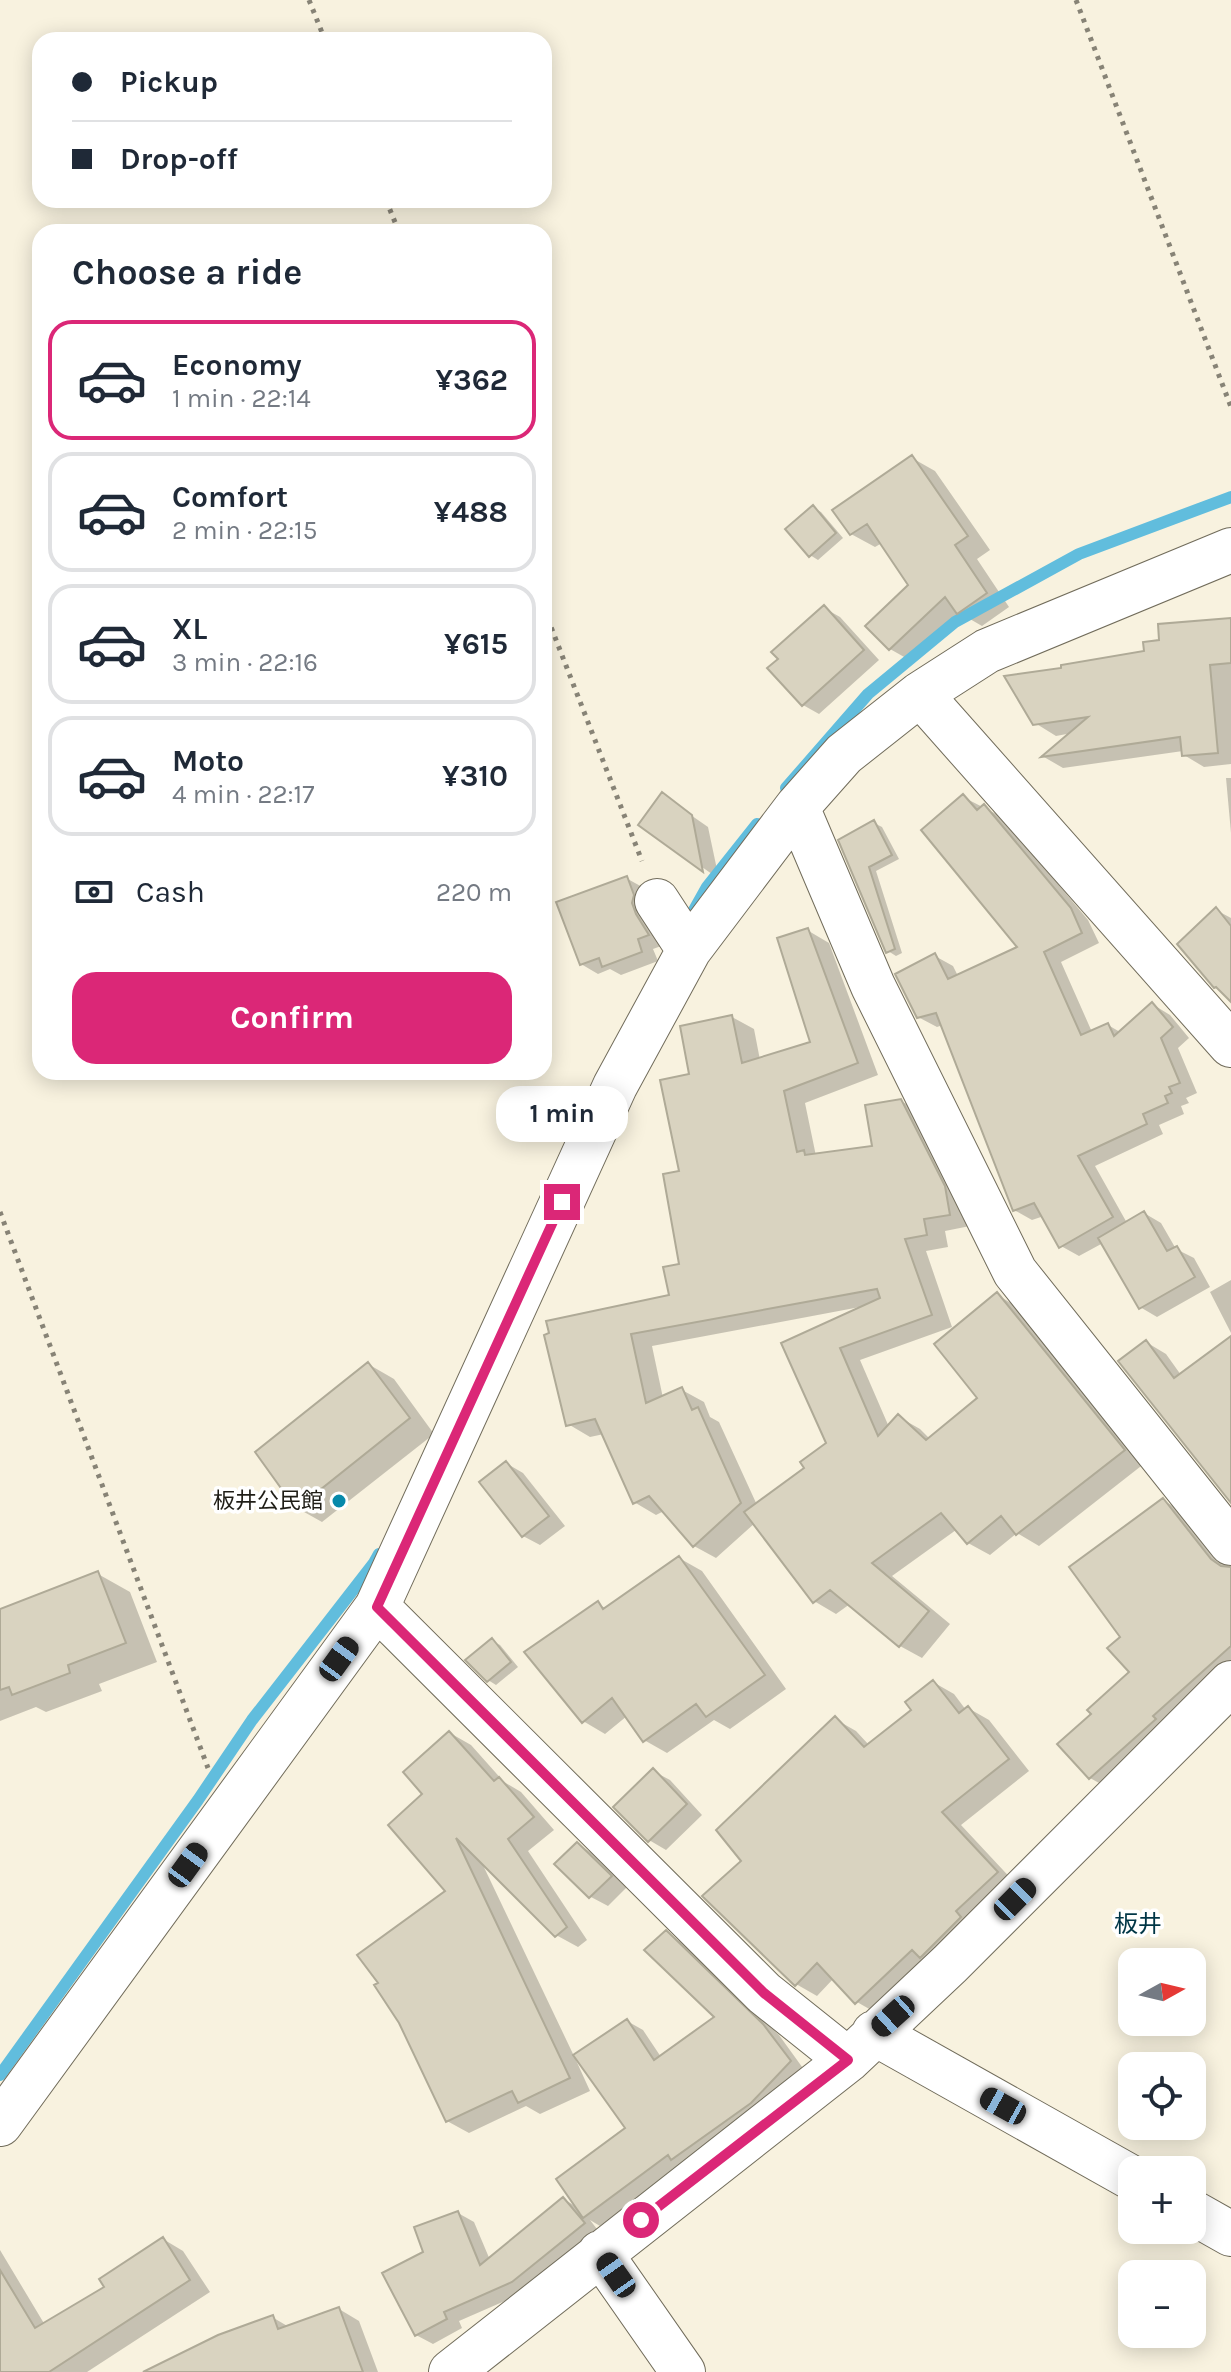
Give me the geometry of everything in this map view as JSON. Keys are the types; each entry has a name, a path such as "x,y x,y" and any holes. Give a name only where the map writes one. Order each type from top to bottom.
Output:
{"street":[{"path":"0,2124 377,1607 615,1086 689,950 797,807 844,754 920,694 987,651 1231,550"},
{"path":"920,694 1231,1045"},
{"path":"797,807 873,986 1015,1272 1231,1543"},
{"path":"657,901 689,950"},
{"path":"377,1607 764,1993 861,2046 1118,2171"},
{"path":"451,2372 861,2046 950,1964 1231,1683"},
{"path":"1206,2220 1231,2234"},
{"path":"600,2253 683,2372"}],"path":[{"path":"309,0 322,32"},
{"path":"1076,0 1231,407"},
{"path":"552,630 657,901"},
{"path":"0,1212 225,1814"}],"building":[{"path":"912,455 968,536 955,545 987,593 957,614 945,597 889,650 865,626 908,585 867,524 850,535 832,510"},
{"path":"813,505 836,533 809,557 785,529"},
{"path":"824,605 864,650 802,706 767,668 778,659 771,652"},
{"path":"1231,618 1231,663 1210,665 1218,753 1182,756 1180,737 1041,757 1088,717 1033,725 1004,676 1144,651 1143,642 1159,640 1158,624"},
{"path":"662,792 692,815 703,872 638,825"},
{"path":"963,794 977,810 984,804 1071,908 1082,933 1044,952 1081,1035 1108,1023 1114,1036 1152,1002 1173,1027 1161,1038 1180,1083 1169,1087 1172,1093 1165,1096 1168,1103 1143,1114 1147,1124 1078,1156 1113,1217 1059,1248 1034,1203 1013,1211 936,1013 917,1018 895,974 935,953 948,979 1017,947 921,830"},
{"path":"874,820 892,855 869,867 895,949 886,953 838,840"},
{"path":"627,876 634,895 632,903 636,914 649,935 638,939 642,952 602,967 599,958 580,965 556,902"},
{"path":"1216,907 1231,926 1231,1002 1214,988 1177,944"},
{"path":"808,928 858,1063 784,1091 797,1152 804,1150 805,1155 872,1146 865,1105 901,1099 945,1186 950,1215 924,1219 927,1235 905,1239 932,1315 840,1348 878,1436 898,1414 926,1440 977,1398 934,1344 997,1292 1125,1450 1016,1535 1001,1516 967,1544 941,1513 872,1563 929,1611 899,1647 830,1590 813,1603 744,1512 804,1468 800,1462 826,1443 781,1343 880,1298 877,1289 631,1334 646,1403 682,1387 692,1410 698,1407 741,1503 693,1547 649,1496 633,1504 595,1419 566,1426 544,1335 549,1333 546,1321 669,1295 663,1267 679,1264 663,1174 679,1171 660,1080 689,1074 680,1026 732,1015 742,1063 810,1042 777,938"},
{"path":"1144,1211 1167,1251 1177,1246 1195,1277 1139,1309 1098,1238"},
{"path":"1231,1336 1231,1503 1118,1361 1146,1340 1174,1378"},
{"path":"368,1362 410,1418 296,1509 255,1452"},
{"path":"506,1461 549,1516 522,1537 479,1482"},
{"path":"1163,1498 1211,1559 1221,1566 1231,1567 1231,1646 1089,1779 1057,1744 1091,1714 1087,1710 1129,1672 1107,1648 1120,1637 1069,1567"},
{"path":"679,1556 765,1675 706,1717 696,1704 643,1742 612,1698 582,1723 524,1652 598,1601 603,1609"},
{"path":"98,1571 126,1643 68,1665 70,1673 12,1695 9,1687 0,1690 0,1609"},
{"path":"492,1638 511,1662 487,1682 465,1660"},
{"path":"933,1680 959,1713 968,1706 1009,1759 942,1812 998,1872 956,1911 961,1917 920,1958 912,1950 855,2004 817,1963 795,1986 702,1896 741,1861 716,1830 835,1716 864,1747 911,1710 905,1702"},
{"path":"449,1731 494,1781 499,1777 534,1817 508,1839 567,1927 555,1937 456,1838 570,2078 518,2103 512,2091 446,2122 399,2023 374,1985 378,1983 357,1955 445,1891 388,1825 422,1794 403,1772"},
{"path":"653,1768 687,1804 648,1842 613,1807"},
{"path":"577,1842 612,1876 589,1898 554,1864"},
{"path":"666,1930 763,2024 791,2061 751,2103 671,2160 668,2155 583,2218 556,2179 625,2128 573,2055 627,2019 654,2060 714,2017 644,1950"},
{"path":"563,2197 585,2223 512,2282 444,2312 447,2319 415,2336 382,2273 423,2252 414,2227 458,2211 480,2265"},
{"path":"163,2237 190,2280 49,2372 0,2372 0,2270 35,2328 104,2287 99,2279"},
{"path":"339,2307 363,2372 143,2372 218,2335 273,2315 278,2329"}],"waterway":[{"path":"786,788 868,694 955,622 1079,554 1231,497"},
{"path":"693,912 707,887 757,824"},
{"path":"0,2075 252,1720 379,1554"}],"place":[{"name":"板井公民館","path":"339,1501"}],"district":[{"name":"板井","path":"1138,1924"}],"route":[{"path":"562,1202 377,1607 764,1993 848,2060 641,2220"}]}
